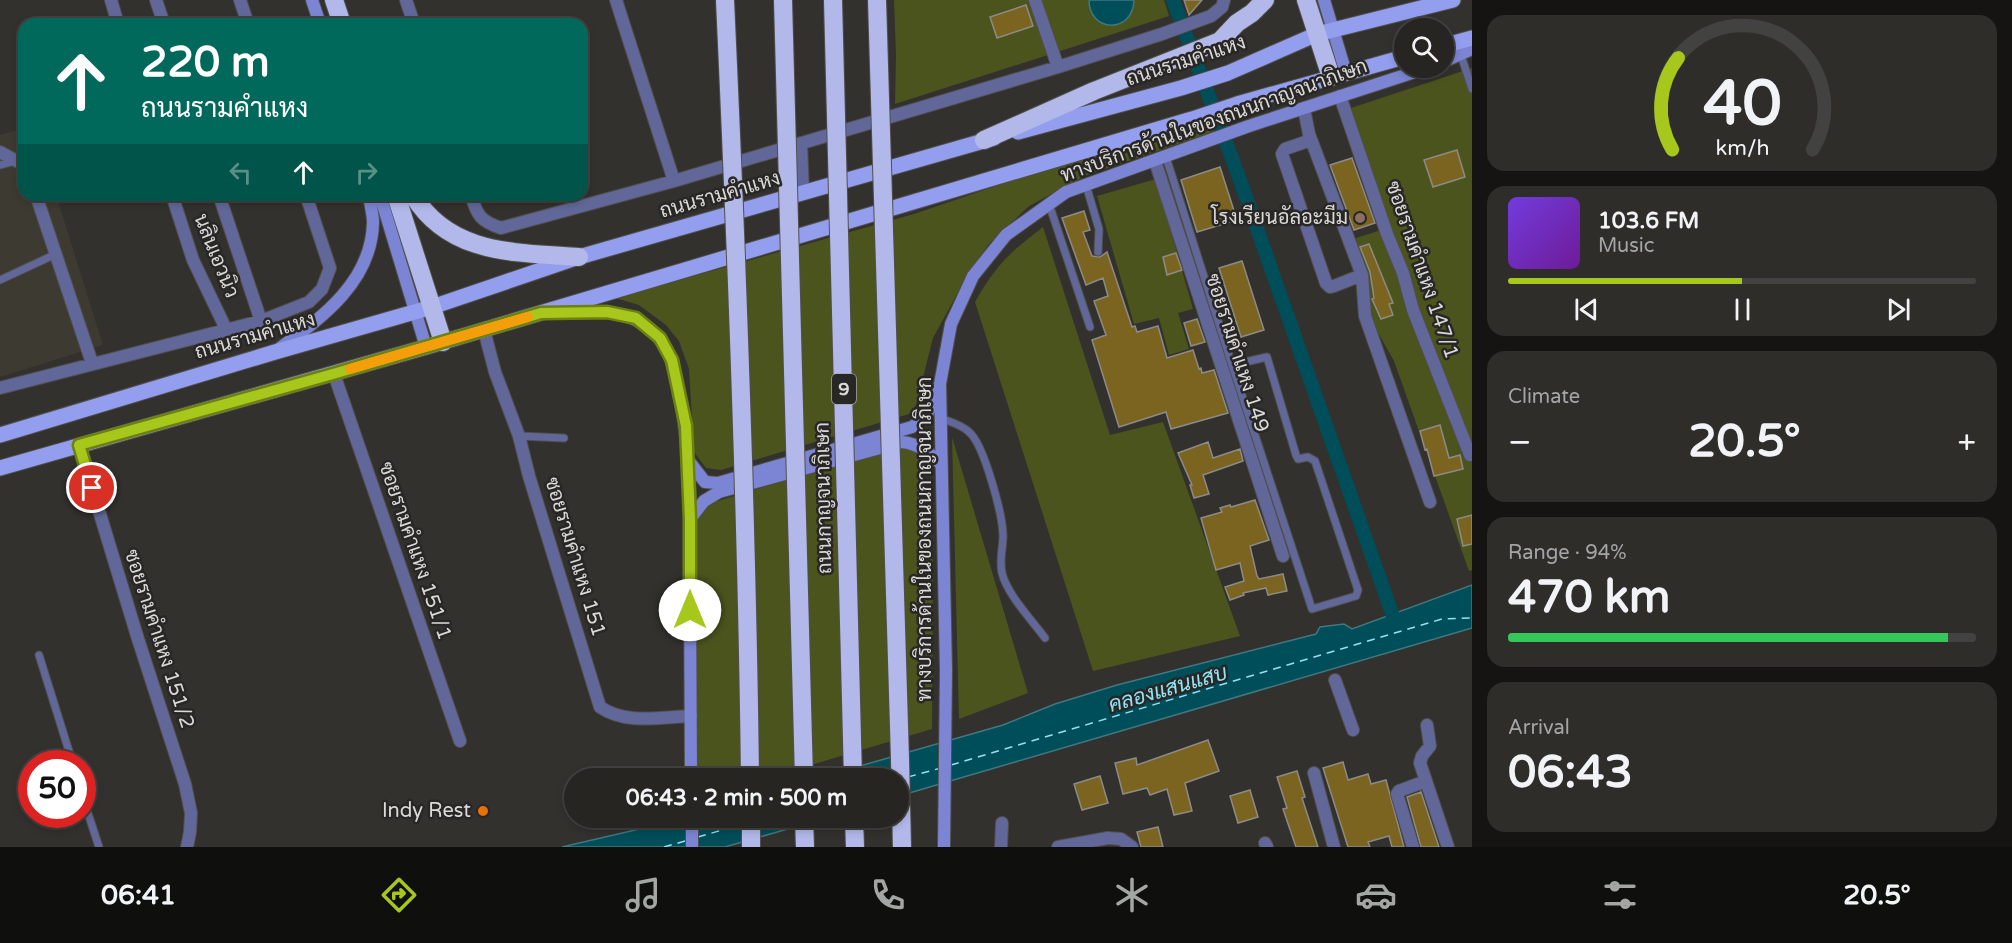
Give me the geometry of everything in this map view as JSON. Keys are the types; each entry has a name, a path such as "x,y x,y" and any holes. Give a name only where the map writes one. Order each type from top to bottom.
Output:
{"highway":[{"path":"334,0 340,18"},
{"path":"725,0 739,306 748,610 750,768"},
{"name":"ถนนกาญจนาภิเษก","path":"783,0 804,768"},
{"name":"ถนนกาญจนาภิเษก","path":"833,0 853,768"},
{"path":"877,0 902,847"},
{"path":"984,140 1094,91 1220,41 1237,22 1252,13 1265,0"},
{"path":"1306,0 1325,32 1339,75"},
{"path":"397,201 424,310 435,344"},
{"path":"417,201 430,218 467,242 491,249 579,257"},
{"path":"751,828 751,847"},
{"path":"804,828 805,847"},
{"path":"854,828 855,847"}],"main road":[{"path":"312,0 318,18"},
{"path":"1324,0 1325,32"},
{"name":"ถนนรามคำแหง","path":"0,435 275,352 424,310 579,257 984,140 1181,88 1228,73 1325,32 1453,0"},
{"path":"1454,43 1472,38"},
{"path":"0,468 484,330 1237,104 1394,60"},
{"name":"ทางบริการด้านในของถนนกาญจนาภิเษก","path":"944,847 946,670 940,384 951,324 973,276 1006,235 1066,192 1249,126 1396,78"},
{"path":"275,352 332,307 356,276 365,259 370,241 373,221 370,201"},
{"path":"382,201 424,310"},
{"path":"541,313 607,312 636,318 660,338 672,360 686,426 688,460 691,768"},
{"path":"688,460 705,482 718,483 912,427 931,410 940,384"},
{"path":"690,519 704,501 719,492 902,442 914,443 925,449 941,464"},
{"path":"692,828 692,847"}],"street":[{"path":"111,0 116,18"},
{"path":"156,0 162,18"},
{"path":"240,0 246,18"},
{"path":"406,0 412,18"},
{"path":"616,0 674,181"},
{"path":"1035,0 1058,67"},
{"path":"473,201 475,209 486,223 501,228 674,181 1058,67 1211,16 1222,7 1224,0"},
{"name":"ซอยรามคำแหง 147/1","path":"1340,96 1387,234 1403,273 1413,310 1470,455"},
{"path":"1304,109 1311,140 1362,275 1365,316 1430,502"},
{"path":"1311,140 1285,149 1282,154 1326,283 1334,286 1362,275"},
{"path":"801,143 803,193"},
{"path":"0,152 18,161"},
{"name":"ซอยรามคำแหง 149","path":"1161,159 1283,556"},
{"path":"38,201 92,363"},
{"name":"นลินเอวนิว","path":"174,201 193,260 227,331"},
{"path":"221,201 261,321"},
{"name":"ถนนรามคำแหง","path":"0,388 92,363 227,331 261,321 309,302 322,289 330,268 308,201"},
{"name":"ซอยรามคำแหง 151","path":"484,330 495,372 519,436 529,476 600,707 623,718 691,716"},
{"name":"ซอยรามคำแหง 151/1","path":"333,374 460,741"},
{"name":"ซอยรามคำแหง 151/2","path":"79,445 185,784 191,813 187,847"},
{"path":"1335,680 1353,730"},
{"path":"1427,725 1430,746 1422,756 1420,763 1448,847"},
{"path":"1314,773 1334,847"},
{"path":"1413,847 1397,794 1399,791 1426,781"},
{"path":"1000,847 1002,823"},
{"path":"1058,847 1108,838 1121,839 1132,847"}],"lane":[{"path":"1466,52 1472,89"},
{"path":"1161,159 1232,364 1312,609 1356,596 1358,590 1315,461 1308,457 1298,459 1296,455 1267,357 1232,364"},
{"path":"0,165 18,163"},
{"path":"1086,185 1099,229 1098,252"},
{"path":"1049,204 1090,327"},
{"path":"0,280 56,254"},
{"path":"940,418 960,425 970,432 978,444 1002,518 1001,571 1008,590 1045,638"},
{"path":"519,436 564,438"},
{"path":"39,655 69,750"},
{"path":"93,828 99,847"}],"shaded area":[{"path":"18,130 18,201 58,201 103,345 0,377 0,135"}],"green space":[{"path":"894,0 1164,0 1169,16 895,104"},
{"path":"1472,68 1472,570 1469,571 1394,361 1368,315 1356,238 1388,228 1348,109 1442,78 1454,78 1454,74"},
{"path":"1210,121 1216,131 1087,175 1029,206 989,244 968,274 933,338 916,405 909,414 721,470 706,468 694,452 689,369 679,341 666,325 639,305 615,298 914,214 1066,162"},
{"path":"1156,179 1193,309 1178,313 1189,349 1169,355 1159,318 1134,324 1097,196"},
{"path":"1043,227 1110,435 1163,422 1240,636 1093,671 975,302 1004,260"},
{"path":"952,437 1028,693 959,719"},
{"path":"900,446 913,449 920,459 925,530 933,562 932,729 801,768 696,768 697,520 711,503"}],"water":[{"path":"1089,0 1134,0 1132,11 1127,19 1119,24 1111,25 1096,19 1091,11"},
{"name":"คลองแสนแสบ","path":"1472,585 1472,628 909,793 909,768 853,768 1003,725 1055,704 1117,685 1316,634 1320,627 1344,624 1352,629"},
{"path":"644,828 791,828 725,847 562,847"}],"building":[{"path":"1184,0 1202,0 1189,15"},
{"path":"1026,5 1033,26 997,38 990,17"},
{"path":"1457,150 1465,177 1433,187 1424,160"},
{"path":"1352,158 1375,223 1354,230 1330,165"},
{"path":"1220,167 1237,220 1197,232 1181,180"},
{"path":"1084,211 1090,230 1083,232 1092,256 1100,257 1107,252 1132,327 1135,326 1137,332 1158,326 1167,358 1193,350 1202,373 1214,370 1228,413 1171,429 1166,412 1119,427 1092,340 1106,335 1094,301 1108,296 1103,278 1086,285 1062,218"},
{"path":"1369,244 1393,303 1389,304 1393,315 1381,319 1372,299 1374,298 1370,272 1360,247"},
{"path":"1176,253 1182,270 1167,275 1163,257"},
{"path":"1242,261 1264,330 1241,337 1219,268"},
{"path":"1197,319 1205,342 1191,346 1184,323"},
{"path":"1440,425 1449,458 1460,455 1463,469 1434,476 1420,431"},
{"path":"1208,442 1213,458 1240,449 1243,461 1203,475 1209,494 1194,498 1190,485 1192,485 1178,453"},
{"path":"1255,500 1269,540 1250,546 1257,576 1259,579 1283,574 1287,591 1268,595 1266,588 1243,593 1244,595 1230,600 1225,587 1244,581 1240,563 1216,570 1201,518 1222,512 1220,508"},
{"path":"1472,515 1472,544 1463,546 1457,519"},
{"path":"1208,740 1219,771 1185,783 1192,811 1174,815 1167,789 1150,795 1147,788 1123,794 1115,763 1136,758 1137,765"},
{"path":"1343,762 1348,780 1368,774 1371,784 1386,780 1404,847 1392,847 1389,836 1368,842 1370,847 1348,847 1323,768"},
{"path":"1297,771 1305,797 1302,798 1318,847 1296,847 1283,809 1287,808 1277,777"},
{"path":"1100,776 1108,803 1082,810 1074,784"},
{"path":"1250,790 1258,817 1238,823 1230,796"},
{"path":"1421,792 1439,847 1421,847 1407,797"},
{"path":"1158,827 1163,847 1141,847 1137,832"}],"waterway":[{"path":"1173,0 1240,180 1395,622"}],"ferry route":[{"path":"951,765 1442,619 1472,618"},
{"path":"909,777 941,768"},
{"path":"698,837 729,828"},
{"path":"664,847 685,841"}],"slow traffic":[{"path":"350,369 528,317"}],"place":[{"name":"โรงเรียนอัลอะมีม","path":"1360,218"},
{"name":"Indy Rest","path":"483,811"}],"route":[{"path":"92,488 79,445 541,313 607,312 636,318 660,338 672,360 686,426 690,519 690,610"}]}
